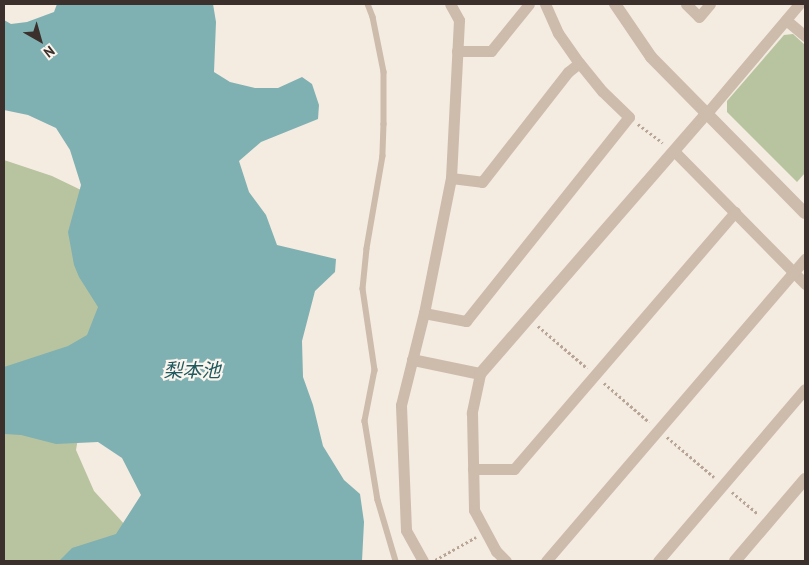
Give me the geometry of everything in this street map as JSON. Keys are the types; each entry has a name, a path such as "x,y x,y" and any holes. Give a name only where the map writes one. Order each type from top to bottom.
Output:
{"street":[{"path":"423,561 406,530 401,405 424,313 451,178 458,20 450,4"},
{"path":"457,51 491,51 529,4"},
{"path":"424,313 466,321 628,117 602,91 579,63 558,33 545,4"},
{"path":"615,4 651,57 805,214"},
{"path":"686,4 699,17 710,4"},
{"path":"506,561 496,551 474,510 472,413 480,374 799,4"},
{"path":"786,20 805,36"},
{"path":"451,178 482,182 568,72 579,63"},
{"path":"674,151 805,284"},
{"path":"473,469 514,468 735,212"},
{"path":"546,561 660,431 805,259"},
{"path":"412,360 480,374"},
{"path":"658,561 805,388"},
{"path":"735,561 805,479"}],"lane":[{"path":"368,4 373,17 384,72 384,124 383,156 367,249 363,289 375,370 365,421 378,500 396,561"}],"path":[{"path":"628,117 663,143"},
{"path":"529,318 758,514"},
{"path":"434,561 486,532"}],"green space":[{"path":"793,34 805,45 805,173 797,182 727,112 727,101 784,35"},
{"path":"4,160 52,176 81,190 112,236 76,450 94,491 126,526 126,561 4,561"}],"water":[{"name":"梨本池","path":"57,4 213,4 216,22 214,72 230,82 255,88 278,88 302,77 312,84 319,105 318,119 261,142 239,161 249,192 266,215 277,245 336,259 335,272 315,291 302,341 303,377 313,405 323,446 344,480 360,494 364,522 362,561 59,561 72,548 116,534 141,495 122,458 98,442 56,444 21,435 4,434 4,367 68,346 87,335 98,307 79,277 74,265 68,232 81,185 70,150 56,128 28,115 4,110 4,20 11,24 27,22 54,12"}]}
